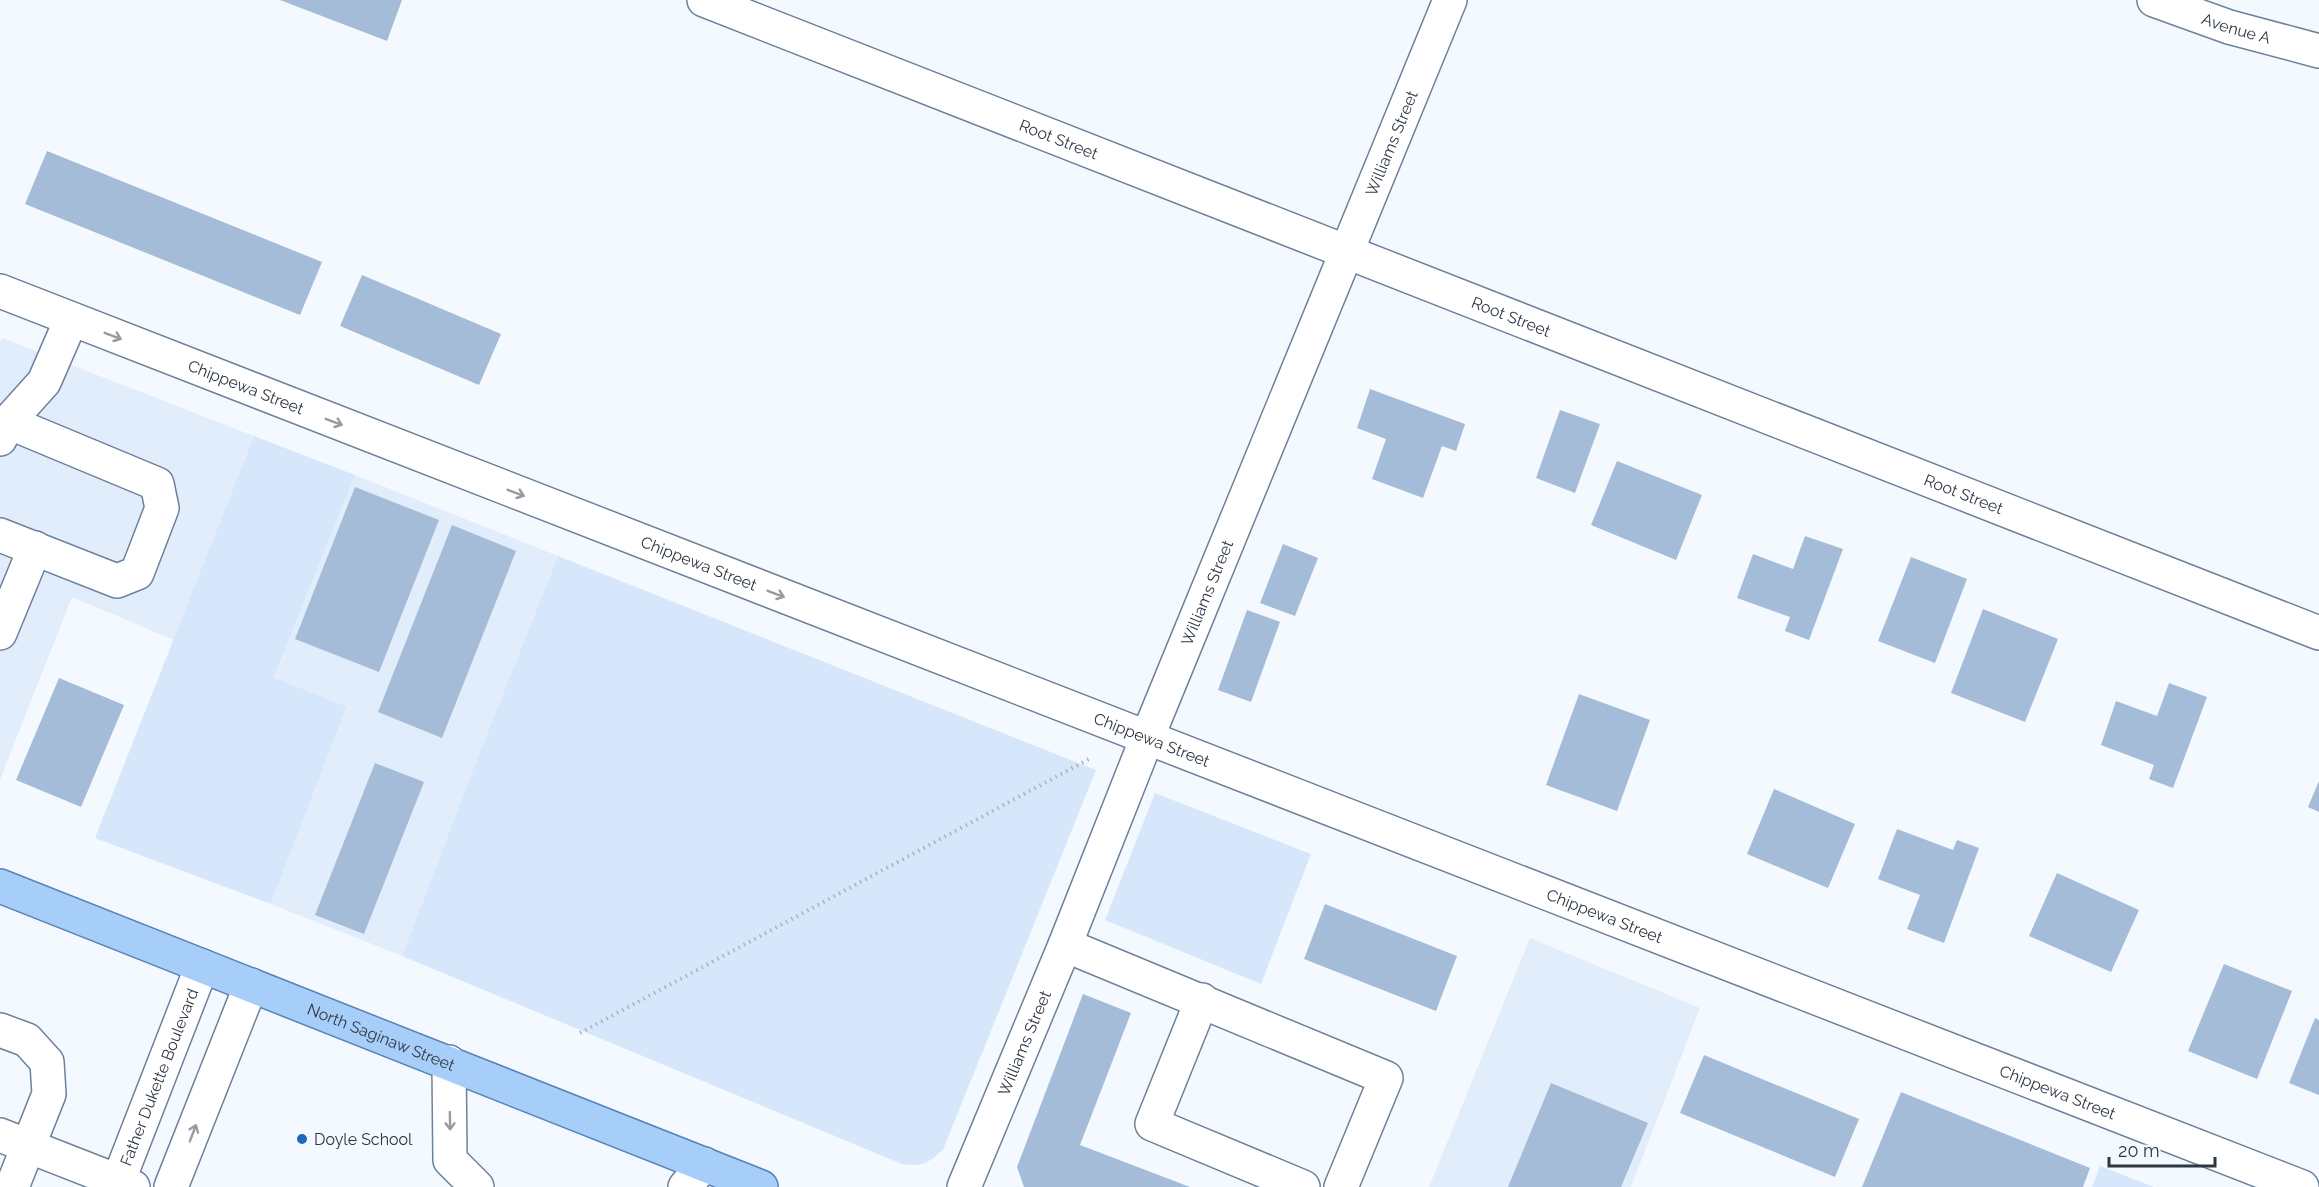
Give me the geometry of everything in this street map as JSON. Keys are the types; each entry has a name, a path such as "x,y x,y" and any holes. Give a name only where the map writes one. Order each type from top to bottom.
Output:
{"main road":[{"name":"North Saginaw Street","path":"0,886 449,1062 695,1176 761,1187"}],"street":[{"name":"Root Street","path":"704,0 2319,633"},
{"name":"Williams Street","path":"964,1187 1450,0"},
{"name":"Avenue A","path":"2154,0 2229,27 2319,51"},
{"name":"Chippewa Street","path":"0,291 2302,1187"},
{"path":"0,535 117,581 137,573 162,508 157,484 4,430 44,382 71,320"},
{"path":"0,633 35,548"},
{"path":"1065,945 1386,1078 1341,1187"},
{"name":"Father Dukette Boulevard","path":"122,1185 202,966"},
{"path":"171,1187 251,985"},
{"path":"1202,1000 1152,1124 1303,1187"},
{"path":"0,1030 27,1040 47,1062 49,1095 14,1141 12,1187"},
{"path":"449,1062 450,1160 477,1187"},
{"path":"14,1141 122,1185"}],"path":[{"path":"580,1033 1091,758"}],"shaded area":[{"path":"2,338 254,436 174,640 72,597 0,780 0,342"},
{"path":"254,436 355,475 274,678 347,707 271,904 95,838"},
{"path":"355,475 558,556 402,956 271,904 347,708 274,679"},
{"path":"558,556 1096,770 943,1150 929,1161 915,1165 902,1164 402,956"},
{"path":"1155,793 1311,854 1261,984 1105,920"},
{"path":"1530,938 1700,1008 1631,1187 1429,1187"},
{"path":"2100,1166 2154,1187 2092,1187"}],"building":[{"path":"280,0 402,0 387,41"},
{"path":"47,151 322,262 300,315 25,204"},
{"path":"362,275 501,334 479,385 340,326"},
{"path":"1370,389 1465,424 1456,451 1442,446 1423,498 1372,479 1386,439 1357,428"},
{"path":"1560,410 1600,424 1575,493 1536,478"},
{"path":"1617,461 1702,495 1676,560 1591,525"},
{"path":"355,487 439,520 379,672 295,639"},
{"path":"452,525 516,551 442,738 378,712"},
{"path":"1805,536 1843,549 1809,640 1785,631 1790,617 1737,598 1753,554 1793,569"},
{"path":"1283,544 1318,558 1295,616 1260,603"},
{"path":"1911,557 1967,579 1935,663 1878,641"},
{"path":"1983,609 2058,639 2025,722 1951,693"},
{"path":"1247,610 1280,622 1251,702 1218,690"},
{"path":"59,678 124,705 81,807 16,780"},
{"path":"2169,683 2207,697 2173,788 2149,779 2154,765 2101,745 2116,701 2157,716"},
{"path":"1579,694 1650,720 1617,811 1546,785"},
{"path":"375,763 424,782 364,934 315,915"},
{"path":"2319,781 2319,812 2308,807"},
{"path":"1774,789 1855,824 1828,888 1747,854"},
{"path":"1897,829 1953,850 1957,840 1979,848 1944,943 1907,929 1920,895 1878,879"},
{"path":"2057,873 2139,910 2111,972 2029,936"},
{"path":"1325,904 1457,956 1436,1011 1304,959"},
{"path":"2224,964 2292,991 2257,1079 2188,1051"},
{"path":"1083,994 1131,1013 1080,1145 1190,1187 1024,1187 1017,1167"},
{"path":"2315,1018 2319,1020 2319,1095 2289,1083"},
{"path":"1704,1055 1859,1119 1835,1177 1680,1113"},
{"path":"1551,1083 1648,1123 1621,1187 1508,1187"},
{"path":"1901,1092 2090,1168 2083,1187 1862,1187"}],"place":[{"name":"Doyle School","path":"302,1139"}]}
